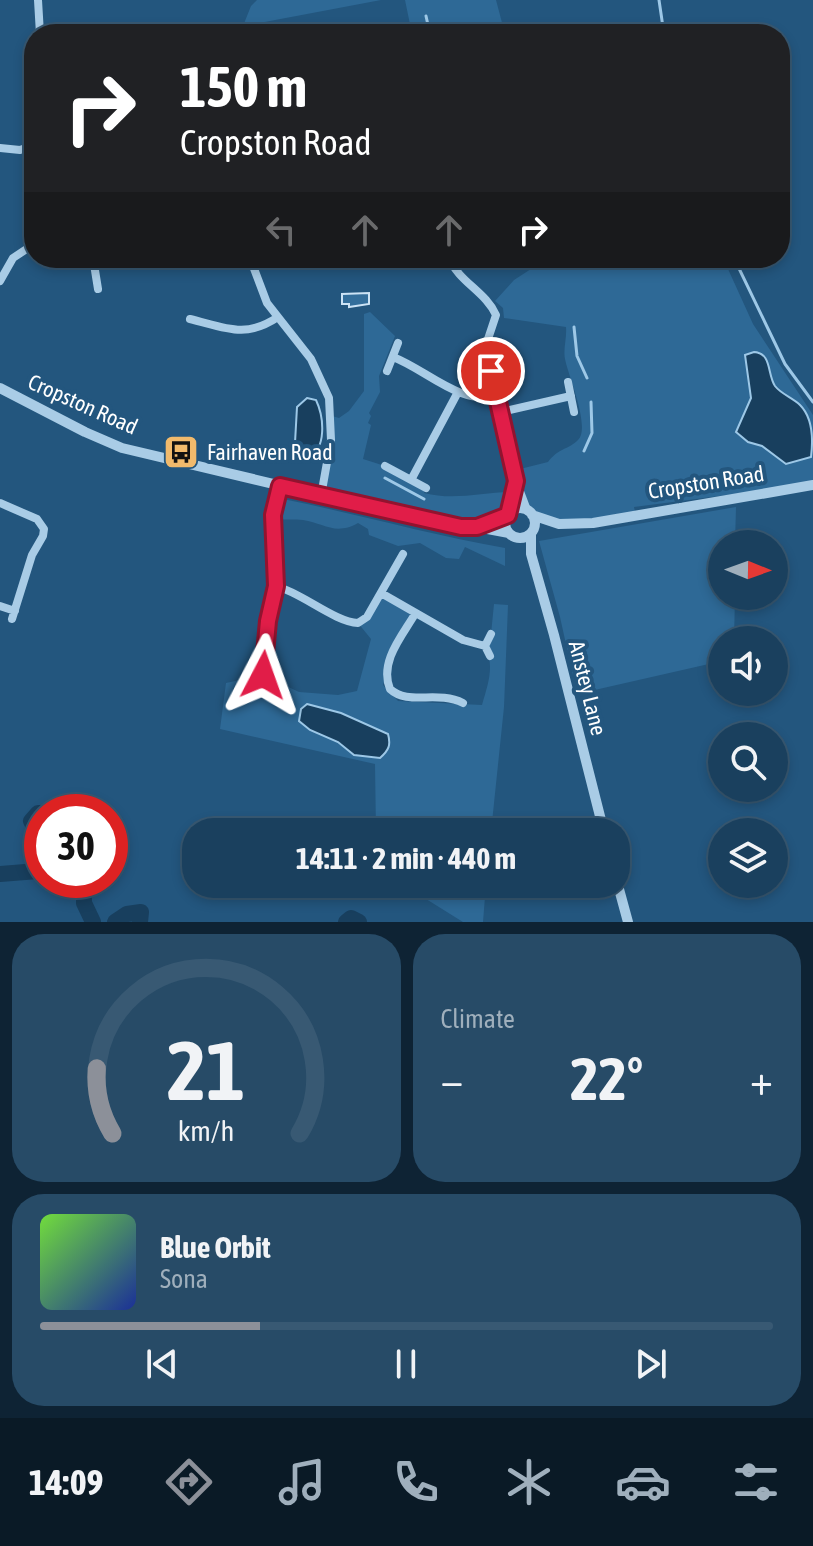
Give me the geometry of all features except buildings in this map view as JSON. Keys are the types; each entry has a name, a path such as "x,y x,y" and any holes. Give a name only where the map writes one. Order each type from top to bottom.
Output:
{"street":[{"path":"38,0 39,24"},
{"path":"0,148 24,149"},
{"path":"0,281 13,258 24,251"},
{"path":"94,268 98,289"},
{"path":"253,268 260,287 278,317 311,359 329,398 331,440 321,496"},
{"path":"455,268 496,315 486,345 516,481 530,513 532,531"},
{"path":"84,281 96,278"},
{"path":"201,322 204,310"},
{"path":"190,319 243,332 263,327 278,317"},
{"path":"387,371 398,343"},
{"path":"393,357 458,392 477,399 497,396"},
{"path":"568,382 574,412"},
{"name":"Cropston Road","path":"0,388 122,448 447,525 477,527 513,535 559,524 593,523 813,485"},
{"path":"411,480 458,392"},
{"path":"501,412 571,396"},
{"path":"385,466 426,488"},
{"path":"513,535 505,524 516,481"},
{"path":"263,675 268,621 276,586 273,515 280,486"},
{"path":"0,503 37,519 44,529 32,555 14,615 0,606"},
{"name":"Cropston Road","path":"477,527 518,508 559,524"},
{"name":"Anstey Lane","path":"532,531 531,554 600,818"},
{"name":"Anstey Lane","path":"513,535 531,554"},
{"path":"276,586 352,623 358,623 367,617 403,554"},
{"path":"381,593 463,640 485,646 490,656"},
{"path":"415,614 386,669 387,682 394,693 403,698 444,696 463,703"},
{"path":"485,646 491,634"},
{"path":"252,680 263,675"},
{"path":"263,675 273,681"},
{"path":"621,898 628,922"}],"shaded area":[{"path":"257,0 381,0 244,24"},
{"path":"405,0 496,0 502,24 410,24"},
{"path":"533,268 728,268 753,324 813,415 813,484 634,507 635,512 571,525 532,515 516,481 520,469 548,462 578,440 582,425 565,359 566,327 504,318 503,308 495,301 514,280"},
{"path":"370,312 395,336 379,376 380,392 369,413 368,423 371,425 363,459 385,466 426,488 424,493 458,496 514,492 508,515 477,527 321,496 332,416 339,418 349,411 364,391 364,314"},
{"path":"754,352 764,356 775,386 804,410 811,430 811,457 786,464 736,432 751,398 745,355"},
{"path":"473,358 482,358 489,387 480,393 459,384"},
{"path":"307,398 316,400 322,423 318,448 308,458 298,453 295,443 297,407"},
{"path":"283,499 505,548 505,566 465,547 459,559 446,558 420,543 398,546 369,535 368,529 358,523 336,529 303,520 278,519"},
{"path":"736,507 735,530 708,530 708,610 735,610 734,626 708,626 708,664 577,694 539,541"},
{"path":"383,594 411,615 394,649 383,685 398,701 482,705 490,668 485,646 491,634 494,604 508,605 504,707 492,818 376,818 375,764 220,729 226,683 263,675 299,692 338,695 357,691 371,639 358,623"},
{"path":"307,704 341,713 388,734 387,750 380,758 354,755 338,742 310,730 299,721 301,709"},
{"path":"424,898 485,898 483,922 463,922"}],"waterway":[{"path":"659,0 663,24"},
{"path":"426,16 428,24"},
{"path":"739,268 785,364 813,402"},
{"path":"574,327 577,356 587,378"},
{"path":"584,451 592,433 591,402"},
{"path":"385,478 424,499"},
{"path":"0,874 24,872"},
{"path":"84,898 93,922"},
{"path":"115,922 127,914 141,912 140,922"},
{"path":"346,922 351,918 359,922"}],"place":[{"name":"Fairhaven Road","path":"181,452"}],"route":[{"path":"263,675 268,621 276,586 273,515 280,486 461,527 477,527 508,515 516,481 491,371"}]}
